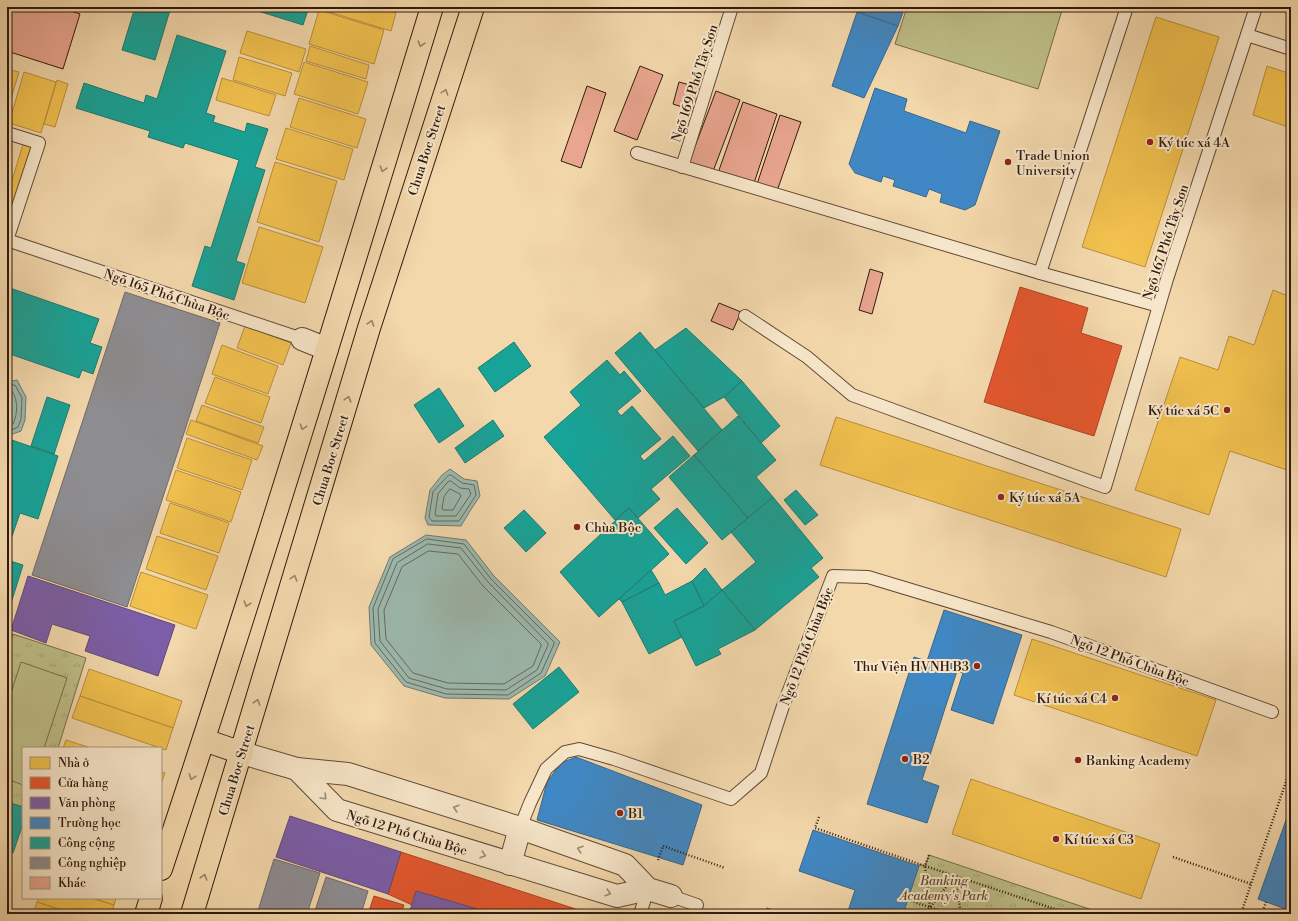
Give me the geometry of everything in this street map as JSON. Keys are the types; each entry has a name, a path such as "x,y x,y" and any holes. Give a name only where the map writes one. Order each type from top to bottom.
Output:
{"main road":[{"path":"162,866 204,740 327,349 432,7"},
{"name":"Chua Boc Street","path":"192,914 242,753 369,328 473,7"},
{"path":"204,740 242,753"},
{"path":"146,914 151,899"}],"street":[{"name":"Ngõ 165 Phố Chùa Bộc","path":"302,339 327,349"},
{"name":"Ngõ 12 Phố Chùa Bộc","path":"242,753 296,769 348,774 520,828 625,865 648,889 671,896"},
{"name":"Ngõ 12 Phố Chùa Bộc","path":"296,769 337,810 617,896 648,889"},
{"name":"Ngõ 12 Phố Chùa Bộc","path":"510,864 520,828"}],"lane":[{"name":"Ngõ 169 Phố Tây Sơn","path":"682,167 732,7"},
{"path":"1040,273 1128,7"},
{"name":"Ngõ 167 Phố Tây Sơn","path":"746,316 807,357 852,395 1105,487 1159,306 1256,7"},
{"path":"1247,35 1291,49"},
{"path":"7,133 39,143 7,240"},
{"path":"637,153 1040,273 1159,306"},
{"name":"Ngõ 165 Phố Chùa Bộc","path":"7,240 302,339"},
{"name":"Ngõ 12 Phố Chùa Bộc","path":"520,828 546,769 565,752 580,749 731,799 761,773 783,706 833,576 868,577 1051,632 1272,712"},
{"path":"640,914 648,889"},
{"path":"671,896 697,905"}],"path":[{"path":"1241,914 1291,767"},
{"path":"819,817 815,828 1068,914"},
{"path":"648,889 663,846 725,868"},
{"path":"930,855 925,866 930,907"},
{"path":"1173,857 1251,884"},
{"path":"925,914 954,876"},
{"path":"954,876 961,914"},
{"path":"908,900 951,914"},
{"path":"1262,914 1266,902"},
{"path":"1284,914 1285,909"}],"green space":[{"path":"907,7 1063,7 1038,89 895,44"},
{"path":"13,634 86,658 58,747 22,747 22,807 7,802 7,653"},
{"path":"21,662 67,678 44,747 22,747 22,785 7,779 7,705"},
{"name":"Banking Academy's Park","path":"929,855 1104,914 903,914 919,864 925,866"}],"water":[{"path":"17,380 26,397 25,420 21,431 7,436 7,382"},
{"path":"450,469 464,479 477,481 480,496 461,526 428,525 425,518 430,490 442,475"},
{"path":"426,535 466,540 494,576 560,642 545,676 509,699 445,698 404,686 371,645 369,607 390,557"}],"building: Nhà ở":[{"path":"321,7 376,7 396,13 391,31 320,9"},
{"path":"319,10 384,30 374,64 309,44"},
{"name":"Ký túc xá 4A","path":"1156,17 1219,37 1145,267 1082,247"},
{"path":"247,31 306,49 299,72 240,53"},
{"path":"310,46 369,65 366,79 306,61"},
{"path":"239,57 292,73 285,96 233,80"},
{"path":"304,62 368,82 358,114 294,94"},
{"path":"1267,66 1291,74 1291,128 1253,115"},
{"path":"7,69 19,72 7,112"},
{"path":"24,72 56,82 41,133 9,123"},
{"path":"222,78 276,95 269,116 216,100"},
{"path":"57,80 68,84 55,127 44,124"},
{"path":"299,98 366,119 357,148 290,127"},
{"path":"286,128 353,149 344,180 276,159"},
{"path":"23,144 35,148 7,230 7,197"},
{"path":"275,162 337,181 319,242 257,222"},
{"path":"259,227 323,247 305,303 242,283"},
{"name":"Ký túc xá 5C","path":"1273,290 1291,297 1290,471 1230,451 1209,515 1135,490 1180,357 1218,370 1229,336 1254,345"},
{"path":"245,326 291,343 283,365 237,348"},
{"path":"222,345 278,366 268,394 212,374"},
{"path":"215,377 270,397 261,423 205,403"},
{"path":"202,405 264,427 258,443 196,421"},
{"name":"Ký túc xá 5A","path":"836,417 1181,529 1166,577 820,465"},
{"path":"191,420 263,446 257,460 186,434"},
{"path":"187,438 252,460 242,490 177,468"},
{"path":"176,470 241,492 231,522 166,500"},
{"path":"170,503 229,523 219,553 160,533"},
{"path":"157,536 218,556 206,590 146,569"},
{"path":"141,572 208,595 196,629 130,606"},
{"name":"Kí túc xá C4","path":"1032,639 1216,700 1197,756 1014,695"},
{"path":"89,669 182,701 173,728 80,696"},
{"path":"80,696 173,728 166,750 162,749 162,747 157,747 72,718"},
{"path":"66,740 88,747 63,747"},
{"path":"162,772 165,773 162,781"},
{"name":"Kí túc xá C3","path":"971,779 1160,844 1141,899 952,834"},
{"path":"38,899 95,899 114,905 111,914 73,914 37,902"},
{"path":"95,899 116,899 114,905"},
{"path":"37,902 73,914 33,914"}],"building: Cửa hàng":[{"path":"1020,287 1088,308 1081,333 1122,346 1094,436 984,402"},
{"path":"401,852 591,914 494,914 416,891 412,905 388,894"},
{"path":"374,896 404,905 401,914 368,914"}],"building: Văn phòng":[{"path":"28,576 175,625 158,676 85,651 90,636 52,624 46,643 11,630"},
{"path":"290,816 401,852 388,894 276,857"},
{"path":"416,891 494,914 409,914"}],"building: Trường học":[{"path":"859,7 905,7 898,26 857,12"},
{"path":"857,12 898,26 864,98 832,86"},
{"path":"875,88 907,99 904,111 966,133 970,121 1000,131 975,205 965,210 940,202 942,194 929,189 926,197 893,186 895,180 883,176 881,182 855,173 849,164"},
{"name":"Thư Viện HVNH B3","path":"944,610 1022,635 993,724 951,710 963,673 927,661"},
{"name":"B2","path":"914,657 957,671 922,780 939,786 927,823 867,804"},
{"name":"B1","path":"576,757 702,805 683,865 537,820 547,782 561,763"},
{"path":"1291,806 1291,911 1258,899"},
{"path":"813,830 919,866 903,914 847,914 855,890 799,871"},
{"path":"767,908 784,914 765,914"}],"building: Công cộng":[{"path":"135,7 171,7 155,60 122,50"},
{"path":"245,7 309,7 303,25"},
{"path":"177,35 226,51 206,113 215,116 213,122 245,132 247,123 268,129 255,167 265,170 236,261 245,264 234,300 192,286 205,246 211,248 239,160 185,143 183,148 148,137 150,131 76,108 84,83 144,103 146,95 157,99"},
{"path":"7,287 99,319 90,343 102,347 93,374 82,370 79,378 7,353"},
{"path":"686,328 742,381 724,397 704,408 655,350"},
{"path":"640,332 722,430 698,451 615,353"},
{"path":"514,342 531,366 495,392 478,368"},
{"path":"607,360 620,375 624,371 641,391 617,411 621,416 632,406 661,439 640,456 644,461 673,436 690,456 651,489 660,499 638,518 629,508 615,520 544,437 581,405 570,392"},
{"path":"742,381 780,426 761,443 724,397"},
{"path":"439,388 464,426 439,443 414,405"},
{"path":"47,397 70,405 54,454 31,446"},
{"path":"738,416 776,460 756,477 773,497 748,518 694,455"},
{"path":"493,420 504,436 465,463 455,448"},
{"path":"9,439 58,456 38,519 20,513 10,542 7,540 7,444"},
{"path":"694,455 748,518 722,540 669,477"},
{"path":"796,490 818,515 805,525 784,500"},
{"path":"773,497 823,558 811,568 819,577 755,630 722,590 756,562 731,532"},
{"path":"629,508 669,554 599,617 560,572"},
{"path":"677,508 708,543 686,564 654,528"},
{"path":"524,510 546,533 526,552 504,528"},
{"path":"7,560 23,565 7,616"},
{"path":"705,568 722,590 704,606 692,581"},
{"path":"651,570 659,583 622,602 619,599"},
{"path":"692,581 704,606 674,621 682,637 649,654 622,602 659,583 665,595"},
{"path":"722,590 755,630 718,649 721,654 696,666 674,621 704,606"},
{"path":"559,667 579,692 533,729 513,704"},
{"path":"7,802 22,807 22,827 13,853 7,851"}],"building: Công nghiệp":[{"path":"125,292 220,323 127,607 32,575"},
{"path":"274,859 320,873 307,914 257,914"},
{"path":"326,877 368,891 361,914 314,914"}],"building: Khác":[{"path":"7,7 59,7 80,14 63,69 7,51"},
{"path":"640,66 663,75 637,140 614,131"},
{"path":"679,82 701,88 694,111 673,104"},
{"path":"587,86 606,93 581,168 561,161"},
{"path":"716,91 740,100 712,174 688,165"},
{"path":"743,102 777,114 753,186 718,173"},
{"path":"780,115 801,122 776,194 756,187"},
{"path":"870,269 883,273 872,314 859,310"},
{"path":"719,303 741,312 733,330 711,321"}],"place":[{"name":"Ký túc xá 4A","path":"1150,142"},
{"name":"Trade Union University","path":"1008,162"},
{"name":"Ký túc xá 5C","path":"1227,410"},
{"name":"Ký túc xá 5A","path":"1001,497"},
{"name":"Chùa Bộc","path":"577,527"},
{"name":"Thư Viện HVNH B3","path":"977,666"},
{"name":"Kí túc xá C4","path":"1115,698"},
{"name":"B2","path":"905,759"},
{"name":"Banking Academy","path":"1078,760"},
{"name":"B1","path":"620,813"},
{"name":"Kí túc xá C3","path":"1056,839"}]}
